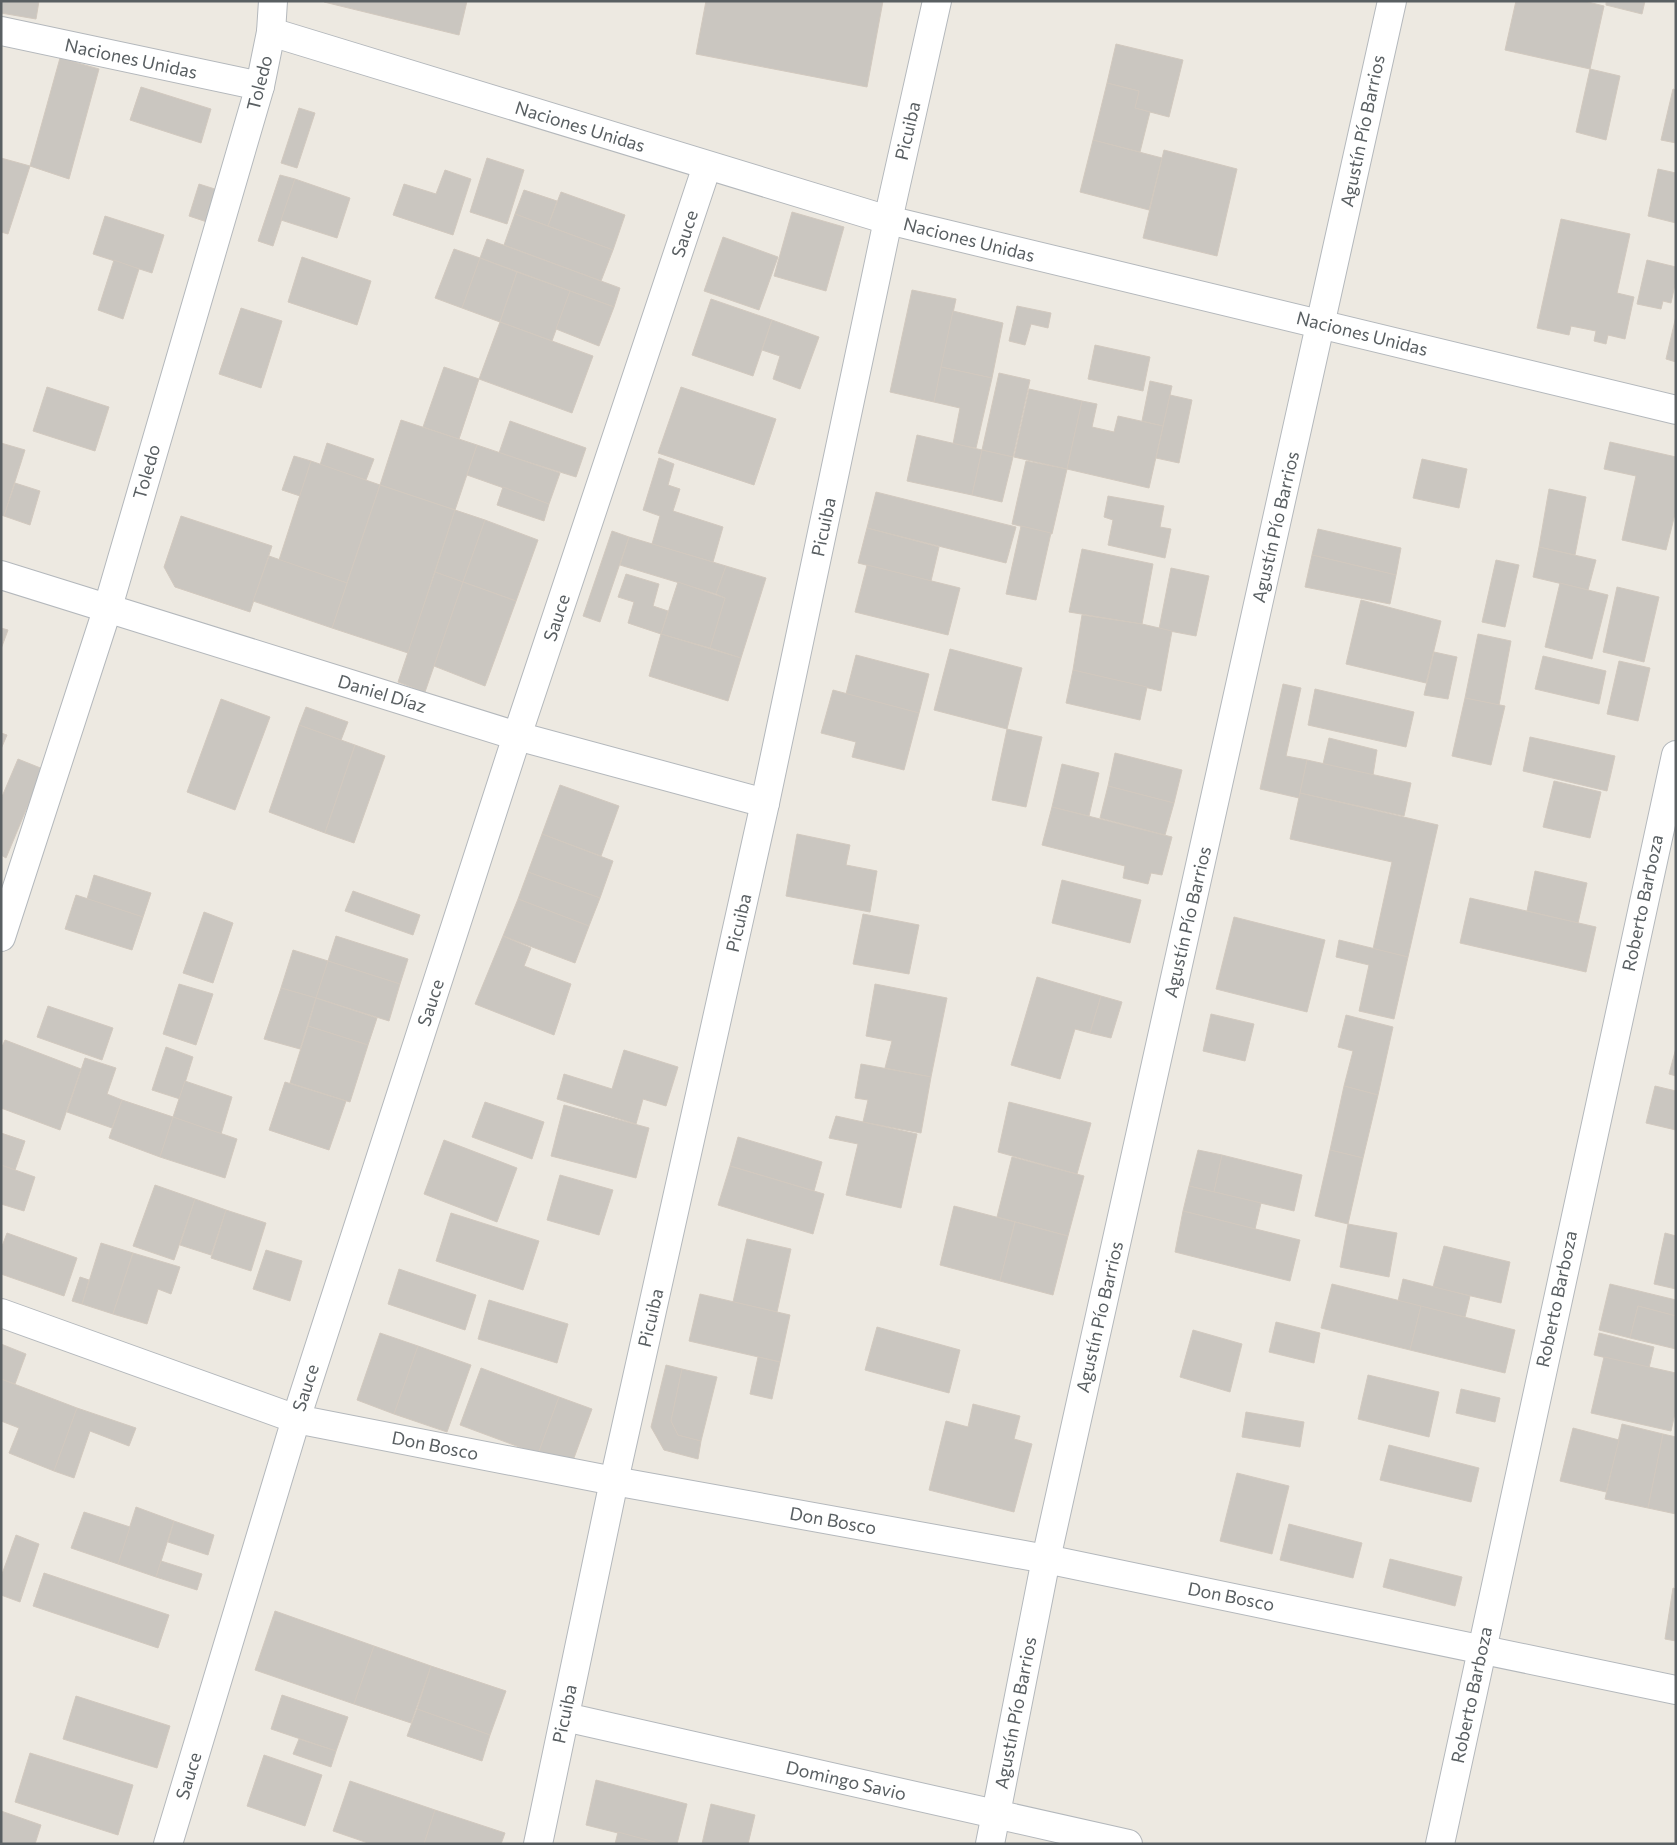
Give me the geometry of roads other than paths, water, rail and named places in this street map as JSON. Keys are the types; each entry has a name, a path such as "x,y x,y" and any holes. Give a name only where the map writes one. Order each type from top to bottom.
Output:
{"street":[{"name":"Toledo","path":"1,937 108,607 260,86 272,32 273,1"},
{"name":"Picuiba","path":"538,1844 614,1481 766,803 888,220 937,1"},
{"name":"Agustín Pío Barrios","path":"990,1844 1046,1559 1392,1"},
{"name":"Naciones Unidas","path":"1,31 260,86"},
{"name":"Naciones Unidas","path":"272,32 888,220 1676,410"},
{"name":"Sauce","path":"168,1844 296,1419 517,736 707,166"},
{"name":"Daniel Díaz","path":"1,575 517,736 766,803"},
{"name":"Roberto Barboza","path":"1440,1844 1676,755"},
{"name":"Don Bosco","path":"1,1313 296,1419 614,1481 1046,1559 1482,1648 1676,1690"},
{"name":"Domingo Savio","path":"565,1717 1128,1844"}]}
